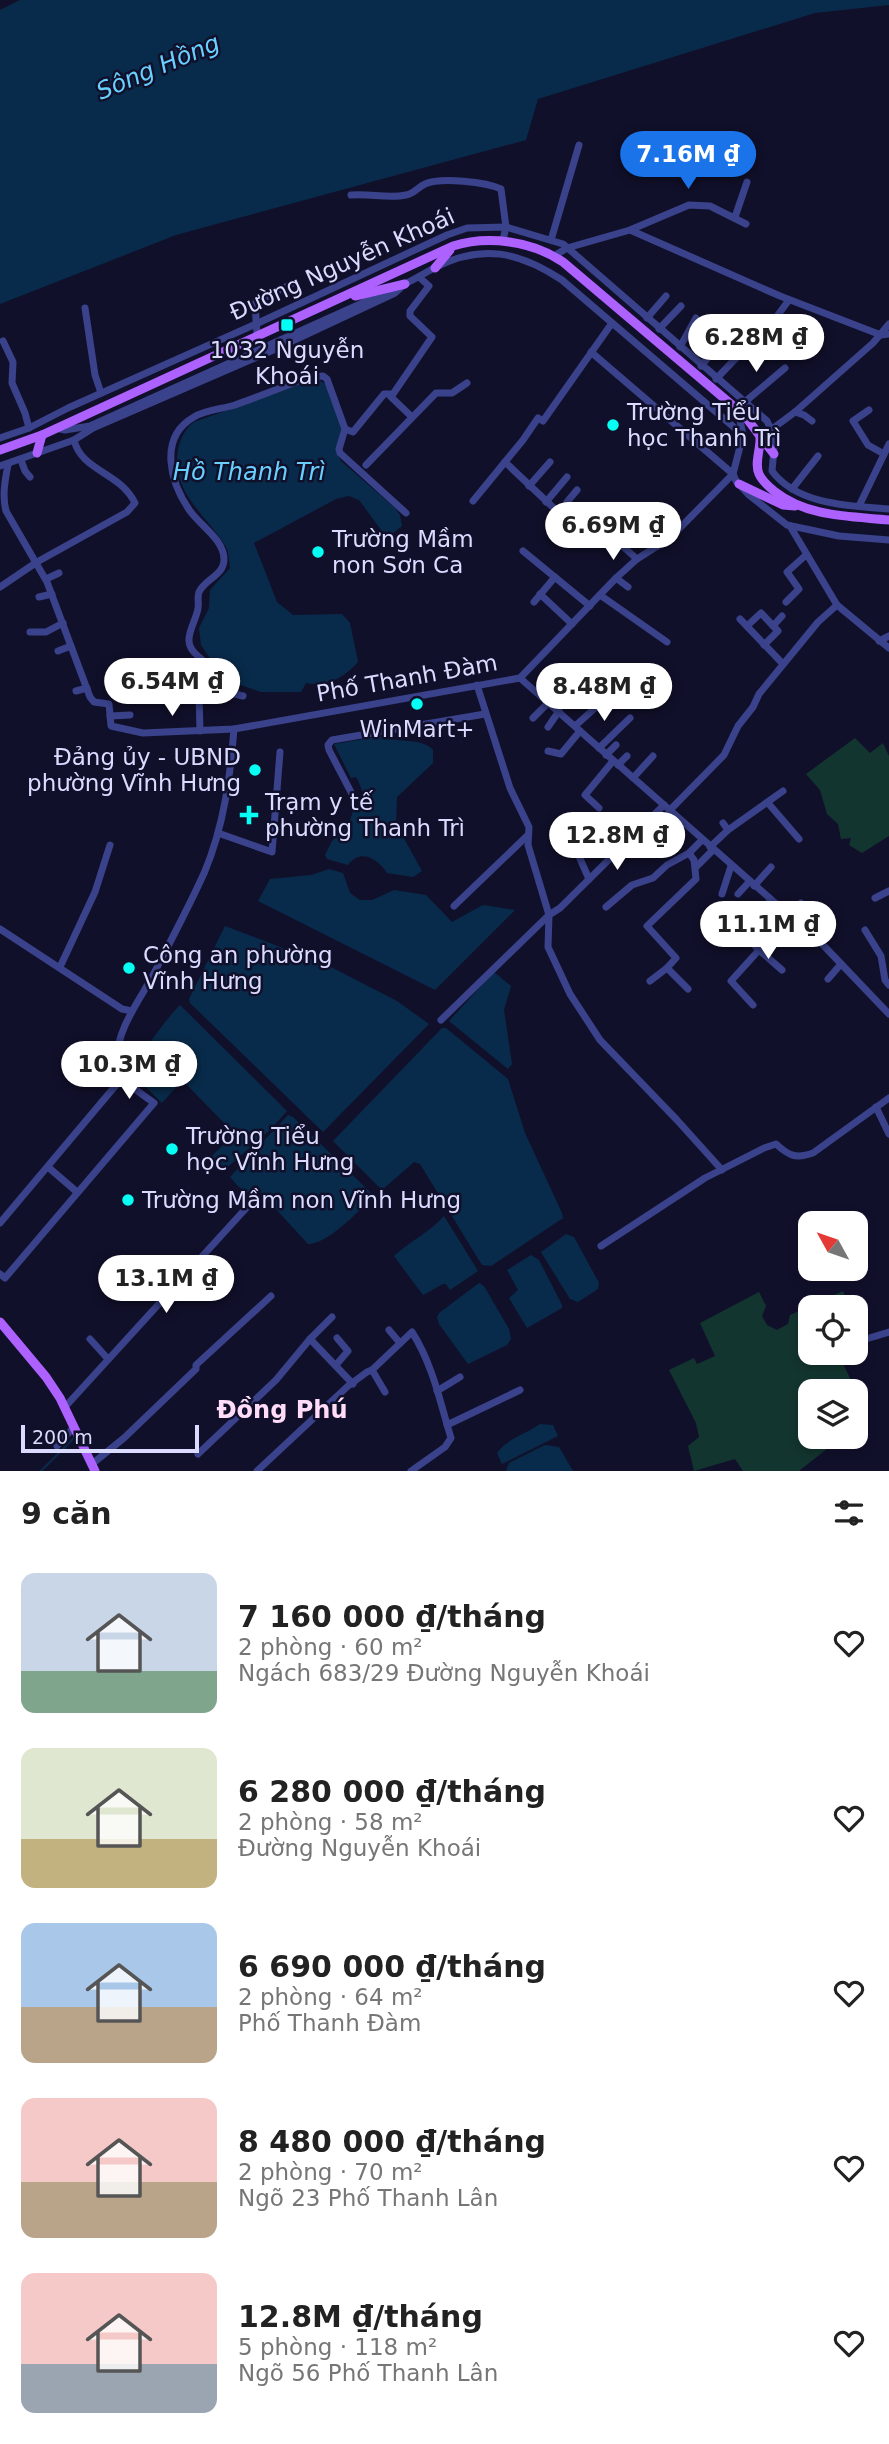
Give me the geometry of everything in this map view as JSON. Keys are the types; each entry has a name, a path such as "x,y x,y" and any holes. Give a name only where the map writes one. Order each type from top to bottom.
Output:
{"main road":[{"name":"Đường Nguyễn Khoái","path":"0,450 42,435 453,246 467,242 503,240 554,256 738,411 752,424 774,454"},
{"path":"435,268 453,246"},
{"path":"333,302 405,284"},
{"path":"37,453 42,435"},
{"path":"760,436 757,467 761,478 796,506"},
{"path":"739,484 783,505 889,520"},
{"path":"0,1322 46,1377 65,1407 94,1467"}],"street":[{"path":"551,240 579,145"},
{"path":"351,195 371,193 404,196 428,183 440,182 470,182 496,187 501,189 506,227 503,240"},
{"path":"735,217 747,182"},
{"path":"554,256 567,248 629,230 689,205 710,206 746,224"},
{"name":"Đường Nguyễn Khoái","path":"0,438 29,428 447,235 467,228 506,227 551,240 567,248 716,379 746,401 772,429"},
{"path":"629,230 789,300 885,335"},
{"name":"Đường Nguyễn Khoái","path":"4,465 74,440 92,427 282,346 395,293 405,284 435,268 477,254 519,257 539,265 562,280 743,435"},
{"path":"412,417 392,401 392,394 432,337 410,316 410,312 429,286 419,277"},
{"path":"257,335 255,303 295,282"},
{"path":"647,318 666,296"},
{"path":"769,327 789,300"},
{"path":"659,329 681,306"},
{"path":"85,308 94,375 101,393"},
{"path":"680,347 695,318"},
{"path":"474,500 537,418 543,421 612,323"},
{"path":"889,324 885,335 772,429 775,438 772,471 792,489 814,499 889,509"},
{"path":"716,379 759,334"},
{"path":"3,341 13,362 12,383 26,413 29,428"},
{"path":"701,366 717,347"},
{"path":"592,352 733,474 739,484 767,510 790,527 837,605 889,648"},
{"path":"746,401 785,368"},
{"path":"200,731 200,694 209,686 209,667 191,649 188,642 198,610 200,591 206,582 219,573 223,554 211,533 187,505 174,481 170,457 180,428 196,415 232,406 318,376 327,379 345,429 340,453 406,513"},
{"path":"366,465 436,393 452,393 467,383"},
{"path":"345,429 353,432 384,394 392,394"},
{"path":"733,474 743,435 738,411"},
{"path":"869,411 853,421 868,445 884,454"},
{"path":"795,412 812,421"},
{"name":"Đường Nguyễn Khoái","path":"56,428 65,430 92,427"},
{"path":"0,587 37,562 127,512 135,503 121,482 83,459 74,440"},
{"path":"859,506 889,444"},
{"path":"792,489 818,456"},
{"path":"22,460 24,471 30,477"},
{"path":"505,462 560,514 569,506"},
{"path":"529,486 550,462"},
{"path":"4,465 2,503 46,579 94,702 109,704 110,716 130,715"},
{"name":"Phố Thanh Đàm","path":"110,716 111,726 143,733 234,729 520,678 616,578 637,559 670,538 733,474"},
{"path":"546,502 567,477"},
{"path":"577,490 566,502 569,506 611,536 637,559"},
{"path":"790,527 839,536 889,540"},
{"path":"523,551 590,606"},
{"path":"786,602 799,589 787,572 806,555"},
{"path":"46,579 59,573"},
{"path":"534,601 555,577"},
{"path":"616,578 628,587"},
{"path":"39,597 52,594"},
{"path":"540,594 572,624"},
{"path":"600,595 667,642"},
{"path":"441,1020 549,915 724,755 738,726 753,707 759,694 818,622 837,605"},
{"path":"747,626 761,613 773,625 778,631 764,645"},
{"path":"773,625 782,616"},
{"path":"740,619 783,664"},
{"path":"30,632 46,632 63,623"},
{"path":"879,641 889,636"},
{"path":"561,637 568,645"},
{"path":"58,651 71,646"},
{"path":"520,678 810,934 889,1014"},
{"path":"548,751 561,754 578,728 622,684"},
{"path":"477,685 510,789 529,827 528,845 549,915 548,947 570,994 600,1040 722,1170"},
{"path":"209,686 215,691 243,696"},
{"path":"76,691 87,688"},
{"path":"533,718 549,702"},
{"path":"548,727 559,711"},
{"path":"353,796 329,750 328,744 332,740 485,714"},
{"path":"599,748 629,718"},
{"path":"0,1274 5,1278 153,1103 122,1078 117,1056 132,1011 205,870 225,806 234,729"},
{"path":"606,755 616,745"},
{"path":"218,833 272,852 280,752"},
{"path":"599,808 585,795 626,756"},
{"path":"633,778 653,756"},
{"path":"696,867 726,827 768,803 783,791"},
{"path":"768,803 799,839"},
{"path":"454,906 529,834"},
{"path":"606,907 632,885 653,878 667,865 689,853 702,840"},
{"path":"60,967 95,892 110,845"},
{"path":"574,845 589,879"},
{"path":"650,981 676,958 647,926 696,879 696,867 689,853"},
{"path":"722,894 732,866"},
{"path":"738,894 771,867"},
{"path":"875,898 889,891"},
{"path":"723,941 743,933 771,900"},
{"path":"789,916 801,903"},
{"path":"810,934 828,919"},
{"path":"783,940 798,924"},
{"path":"0,929 122,1009 132,1011"},
{"path":"865,930 881,956 885,980 889,985"},
{"path":"743,933 782,970"},
{"path":"753,1005 731,981 760,950"},
{"path":"828,979 841,964"},
{"path":"667,968 688,989"},
{"path":"0,1223 122,1078"},
{"path":"601,1246 722,1170 776,1144 788,1154 800,1158 813,1153 889,1098"},
{"path":"876,1107 889,1133"},
{"path":"48,1167 78,1192"},
{"path":"65,1407 248,1205"},
{"path":"94,1467 196,1369 196,1365 271,1296"},
{"path":"198,1454 276,1380 332,1317"},
{"path":"389,1330 400,1343"},
{"path":"257,1471 412,1332 422,1348 444,1406 451,1438 447,1445 411,1471"},
{"path":"868,1338 889,1332"},
{"path":"336,1365 348,1351 337,1338"},
{"path":"90,1339 108,1359"},
{"path":"310,1339 353,1384"},
{"path":"372,1370 385,1392"},
{"path":"437,1391 460,1377"},
{"path":"447,1425 520,1390"},
{"path":"57,1446 74,1427"}],"green space":[{"path":"855,738 870,753 883,743 889,756 889,836 862,853 849,845 851,838 841,839 838,824 827,814 820,790 806,774"},
{"path":"759,1292 766,1306 762,1316 767,1325 777,1330 788,1324 790,1315 798,1311 798,1365 844,1365 850,1379 798,1379 798,1449 827,1449 799,1471 743,1471 735,1459 694,1471 688,1446 699,1437 696,1423 669,1370 694,1358 697,1364 715,1356 700,1323"}],"water":[{"name":"Sông Hồng","path":"20,0 889,0 889,5 815,13 538,99 526,140 176,235 0,304 0,10"},
{"name":"Hồ Thanh Trì","path":"313,380 327,385 342,427 337,453 341,461 395,508 400,515 402,526 387,538 359,500 349,496 336,499 254,543 277,602 293,615 342,614 350,623 358,662 335,680 321,684 306,683 301,692 261,692 214,676 211,660 201,645 199,628 209,608 210,590 230,568 226,547 185,491 177,465 178,450 183,435 194,422"},
{"path":"383,736 423,743 433,750 433,763 397,797 396,824 422,871 413,877 387,873 379,863 369,857 358,857 348,865 327,859 325,855 332,841 348,827 353,811 363,808 364,804 356,777 351,778 334,744"},
{"path":"329,869 343,873 350,893 360,900 372,900 394,890 426,895 452,922 483,905 515,910 435,990 258,901 270,879 311,875"},
{"path":"225,926 327,965 397,1001 429,1024 323,1132 190,1003 189,999"},
{"path":"494,972 511,986 504,1010 512,1064 508,1069 449,1021"},
{"path":"180,1005 287,1111 271,1129 222,1172 211,1157 228,1140 228,1127 184,1082 162,1103 126,1068"},
{"path":"442,1028 446,1028 508,1079 525,1133 562,1213 563,1218 491,1266 482,1265 420,1164 414,1162 382,1190 333,1141"},
{"path":"288,1115 373,1195 373,1198 342,1226 316,1243 308,1244 262,1194 243,1190 230,1177"},
{"path":"444,1216 478,1271 450,1290 443,1284 423,1295 394,1256"},
{"path":"566,1234 574,1237 599,1283 598,1289 578,1302 570,1299 541,1252"},
{"path":"531,1255 539,1260 562,1308 527,1328 509,1298 518,1290 507,1270"},
{"path":"479,1283 484,1286 509,1329 511,1339 507,1345 468,1364 439,1324 437,1317"},
{"path":"540,1424 553,1425 558,1436 502,1464 497,1453 501,1448"},
{"path":"545,1445 559,1447 573,1471 506,1471 509,1463"}],"waterway":[{"path":"41,1471 75,1437"}],"place":[{"name":"1032 Nguyễn Khoái","path":"287,325"},
{"name":"Trường Tiểu học Thanh Trì","path":"613,425"},
{"name":"Trường Mầm non Sơn Ca","path":"318,552"},
{"name":"WinMart+","path":"417,704"},
{"name":"Đảng ủy - UBND phường Vĩnh Hưng","path":"255,770"},
{"name":"Trạm y tế phường Thanh Trì","path":"249,815"},
{"name":"Công an phường Vĩnh Hưng","path":"129,968"},
{"name":"Trường Tiểu học Vĩnh Hưng","path":"172,1149"},
{"name":"Trường Mầm non Vĩnh Hưng","path":"128,1200"}],"district":[{"name":"Đồng Phú","path":"282,1410"}]}
